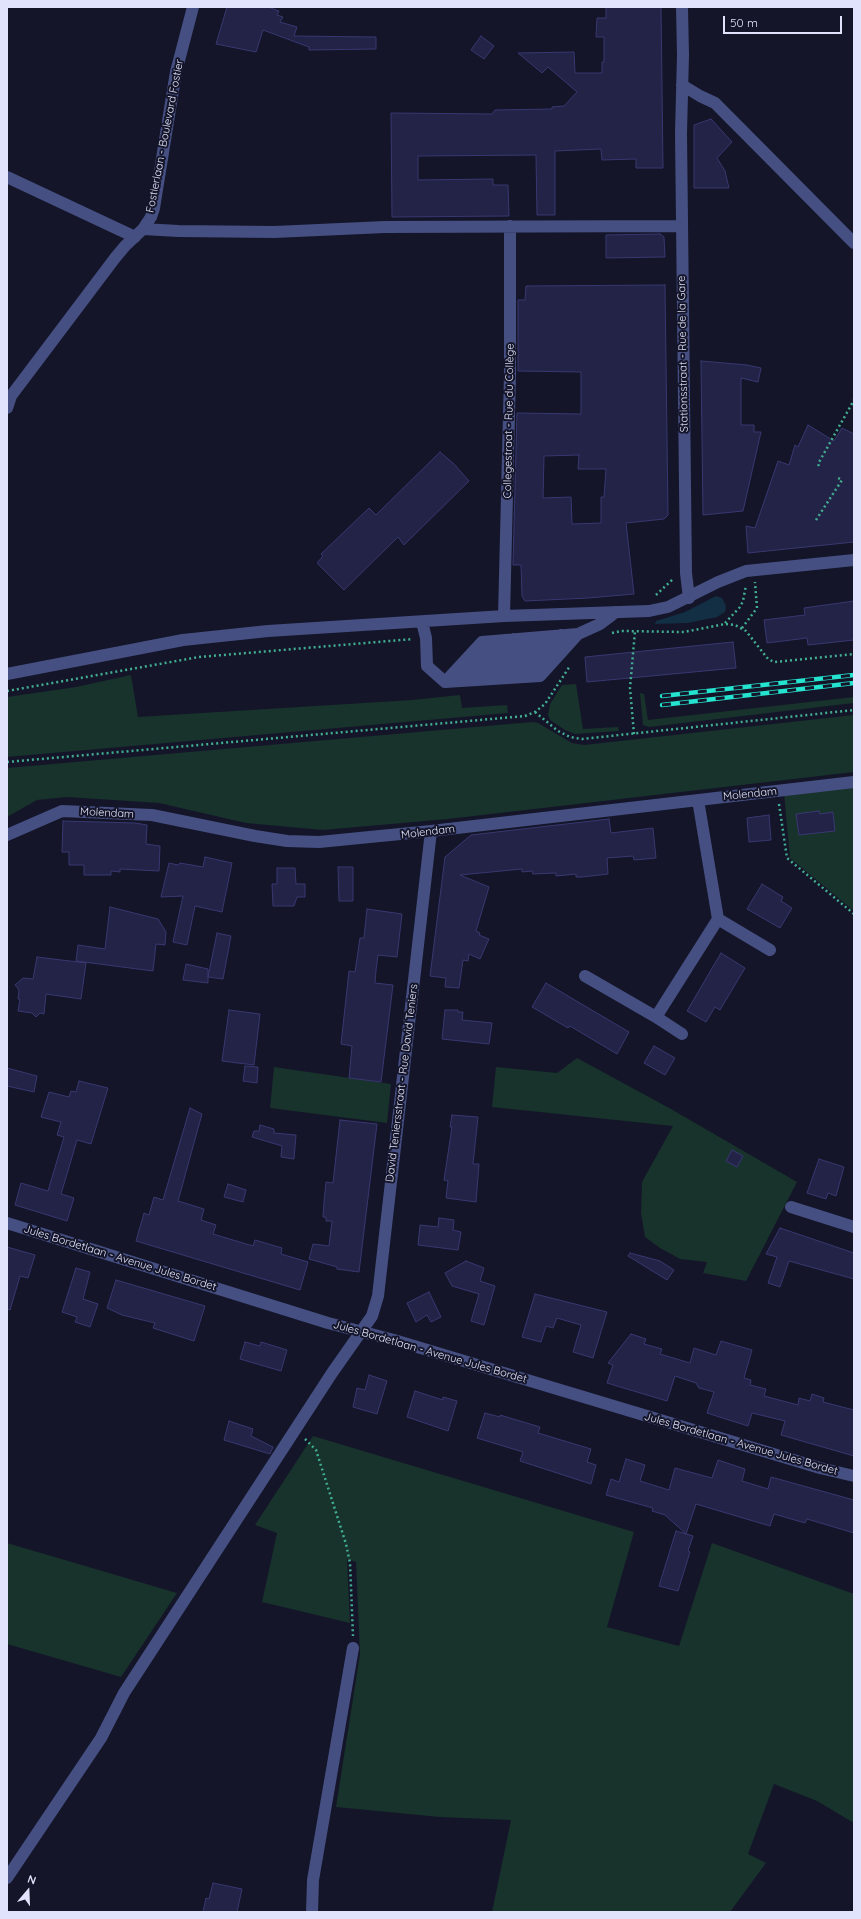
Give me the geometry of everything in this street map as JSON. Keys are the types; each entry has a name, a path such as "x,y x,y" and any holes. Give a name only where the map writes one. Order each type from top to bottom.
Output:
{"street":[{"name":"Fostierlaan - Boulevard Fostier","path":"8,400 115,258 139,233 154,208 171,98 193,7"},
{"name":"Stationsstraat - Rue de la Gare","path":"682,7 682,85 680,111 686,573 689,598"},
{"path":"682,85 715,103 854,243"},
{"path":"7,176 139,233 178,231 274,232 385,227 682,226"},
{"name":"Collegestraat - Rue du Collège","path":"504,616 510,389 510,226"},
{"path":"7,674 183,640 268,631 504,616 583,612 649,611 689,598 718,582 751,575 854,560"},
{"path":"445,682 482,642 578,634 600,624 616,612"},
{"path":"422,622 426,638 427,666 445,682 540,676 578,634"},
{"path":"524,677 561,635"},
{"path":"508,678 545,637"},
{"path":"492,679 529,638"},
{"path":"476,680 514,639"},
{"path":"461,681 498,641"},
{"name":"Molendam","path":"7,834 62,811 152,815 287,841 319,842 431,831 854,782"},
{"path":"656,1017 718,919 698,800"},
{"name":"David Teniersstraat - Rue David Teniers","path":"7,1878 101,1738 124,1693 332,1373 372,1316 378,1296 431,831"},
{"path":"718,919 770,950"},
{"path":"585,976 656,1017 682,1034"},
{"path":"791,1207 854,1227"},
{"name":"Jules Bordetlaan - Avenue Jules Bordet","path":"7,1223 328,1323 362,1331 812,1466 854,1476"},
{"path":"312,1912 313,1880 353,1648"}],"path":[{"path":"819,466 818,464 854,400"},
{"path":"816,520 842,480 838,478"},
{"path":"725,624 734,615 743,601 751,575"},
{"path":"742,628 757,608 751,575"},
{"path":"653,598 674,578"},
{"path":"606,635 621,631 684,632 725,624 735,625 750,634 768,659 774,662 854,654"},
{"path":"634,734 630,688 635,631"},
{"path":"7,691 199,657 388,643 426,638"},
{"path":"7,762 525,716 535,712 549,699 572,663"},
{"path":"535,712 558,730 570,737 582,739 854,710"},
{"path":"777,792 787,858 854,914"},
{"path":"294,1432 307,1440 316,1450 346,1544 350,1562 353,1648"}],"green space":[{"path":"131,675 138,717 412,700 460,695 462,708 507,705 508,713 7,757 7,697 76,687"},
{"path":"576,684 583,729 618,727 619,731 575,734 565,730 550,720 548,715 550,704 562,685"},
{"path":"640,693 644,694 648,720 854,697 854,703 649,727 643,725"},
{"path":"854,715 854,772 448,819 323,830 246,823 159,803 67,797 37,800 7,817 7,768 532,722 538,723 572,743 584,745"},
{"path":"854,786 854,911 790,858 784,793"},
{"path":"577,1058 671,1109 797,1182 746,1281 703,1273 707,1262 680,1259 660,1248 645,1237 641,1213 642,1182 673,1126 492,1107 496,1067 557,1073"},
{"path":"274,1067 391,1084 387,1123 270,1108"},
{"path":"313,1436 634,1532 607,1627 679,1646 712,1543 854,1594 854,1823 817,1801 774,1784 748,1854 766,1863 730,1912 492,1912 511,1820 440,1817 336,1807 360,1654 356,1562 347,1559 350,1623 262,1602 277,1533 255,1525"},
{"path":"7,1543 177,1593 121,1677 7,1644"}],"water":[{"path":"716,596 722,598 726,606 725,612 717,617 688,623 655,624 656,621 685,612"}],"building":[{"path":"227,7 268,7 279,11 277,15 283,17 280,22 297,27 294,36 376,37 376,49 309,50 309,47 263,30 256,52 216,44"},
{"path":"606,7 661,7 663,168 636,168 636,159 602,160 601,149 555,151 555,215 537,215 536,155 418,156 418,180 493,179 493,185 508,185 509,216 392,217 391,113 492,114 495,110 552,109 552,107 564,106 577,92 548,67 542,73 518,53 574,52 575,73 602,73 602,62 604,62 604,37 596,37 597,18 606,18"},
{"path":"481,36 494,46 484,59 471,50"},
{"path":"711,119 732,142 717,158 725,171 729,188 694,188 694,125"},
{"path":"660,234 664,237 665,257 606,258 606,235"},
{"path":"665,285 668,515 664,519 626,523 634,594 525,601 522,596 521,565 513,565 517,413 581,414 581,372 518,371 518,300 525,300 526,286","holes":["579,455 578,469 606,469 604,497 601,497 601,523 572,524 571,497 543,498 544,456"]},
{"path":"701,361 747,365 761,368 758,382 741,378 741,425 754,425 754,432 761,432 743,511 703,515"},
{"path":"808,425 834,441 842,428 854,434 854,542 748,553 746,526 755,528 778,461 789,465 795,445 798,447"},
{"path":"440,452 454,464 469,481 404,545 398,537 344,590 317,563 323,556 321,554 369,508 376,515"},
{"path":"854,601 854,640 808,645 807,638 767,643 764,620 805,615 804,608"},
{"path":"733,642 736,668 587,682 585,657"},
{"path":"819,811 820,814 833,812 835,831 799,835 796,814"},
{"path":"769,815 771,840 749,842 747,818"},
{"path":"609,819 611,833 653,828 656,858 634,860 633,856 607,858 608,874 582,877 576,877 576,874 556,876 556,873 533,874 532,871 522,872 522,869 460,875 489,887 476,931 480,933 479,935 489,939 480,959 469,954 468,961 463,960 459,988 445,987 446,978 430,976 445,857 471,835"},
{"path":"63,821 135,823 147,825 146,844 160,846 159,871 120,869 120,872 111,871 111,875 84,875 84,865 69,865 69,852 62,852"},
{"path":"205,857 232,863 222,912 195,906 187,945 173,942 183,896 161,897 169,863 178,865 180,863 203,867"},
{"path":"338,867 353,867 353,901 339,901"},
{"path":"277,868 295,868 296,884 305,884 305,897 297,897 294,906 273,906 272,884 277,884"},
{"path":"762,884 783,897 781,901 792,908 780,928 747,909"},
{"path":"110,907 158,919 166,932 165,945 156,944 153,971 76,961 78,945 105,949"},
{"path":"367,909 402,914 397,957 378,955 376,970 375,983 393,985 381,1082 349,1078 352,1046 341,1044 349,971 355,972 360,938 364,938"},
{"path":"217,933 231,936 223,979 208,977"},
{"path":"721,953 745,968 720,1010 715,1007 706,1022 687,1011"},
{"path":"37,957 86,963 81,999 46,994 44,1014 40,1013 36,1017 32,1013 18,1011 20,999 18,999 19,990 15,985 23,978 33,979"},
{"path":"186,964 208,969 208,983 183,980"},
{"path":"546,983 629,1032 617,1054 570,1026 568,1028 532,1007"},
{"path":"229,1010 260,1014 254,1065 222,1061"},
{"path":"445,1010 458,1010 458,1012 463,1012 462,1020 492,1023 489,1044 442,1039"},
{"path":"654,1046 675,1058 665,1075 644,1063"},
{"path":"245,1066 258,1067 257,1083 243,1081"},
{"path":"7,1068 37,1076 34,1092 7,1086"},
{"path":"79,1081 108,1088 91,1144 77,1140 61,1194 74,1198 67,1221 15,1205 21,1183 48,1191 64,1137 57,1135 61,1122 41,1117 49,1092 69,1097 71,1091 76,1092"},
{"path":"190,1108 202,1114 178,1201 204,1209 201,1220 216,1225 213,1234 253,1246 255,1240 282,1248 281,1254 308,1262 300,1290 136,1241 144,1213 149,1215 154,1197 163,1200"},
{"path":"452,1115 478,1117 473,1164 479,1164 476,1202 446,1198 448,1181 444,1180 452,1127 450,1127"},
{"path":"340,1120 377,1124 359,1272 337,1269 337,1267 309,1259 313,1244 329,1246 332,1221 326,1221 326,1217 323,1217 324,1202 326,1182 333,1183"},
{"path":"260,1125 274,1129 274,1133 296,1135 294,1159 281,1157 282,1146 252,1137 254,1131 259,1131"},
{"path":"732,1150 743,1156 737,1167 726,1161"},
{"path":"819,1159 844,1167 836,1196 828,1193 826,1199 807,1193"},
{"path":"228,1184 246,1190 243,1202 224,1197"},
{"path":"439,1218 454,1220 453,1230 461,1232 458,1250 418,1245 420,1225 438,1227"},
{"path":"780,1228 854,1253 854,1279 789,1261 780,1287 768,1283 777,1257 766,1254"},
{"path":"7,1247 35,1255 28,1278 20,1276 10,1310 7,1309"},
{"path":"630,1253 660,1261 674,1270 667,1280 628,1256"},
{"path":"466,1261 484,1268 480,1281 495,1286 484,1325 471,1321 479,1294 452,1286 445,1273"},
{"path":"76,1268 90,1272 83,1299 98,1304 90,1327 75,1322 77,1317 62,1312"},
{"path":"116,1280 205,1306 194,1341 153,1328 155,1323 122,1315 107,1308"},
{"path":"429,1292 441,1317 431,1322 427,1315 416,1322 407,1303"},
{"path":"535,1294 607,1312 593,1358 573,1352 581,1325 557,1318 553,1328 546,1326 541,1342 522,1337"},
{"path":"631,1334 646,1339 644,1344 662,1349 660,1354 690,1363 694,1348 716,1355 721,1341 752,1350 744,1378 751,1380 750,1385 766,1389 764,1396 798,1405 799,1398 810,1401 812,1394 824,1398 823,1402 854,1410 854,1456 781,1435 785,1421 752,1413 748,1426 707,1413 714,1392 699,1388 696,1383 675,1376 667,1401 607,1383 613,1365 608,1363"},
{"path":"245,1342 260,1346 261,1342 287,1350 281,1371 240,1359"},
{"path":"369,1375 387,1381 377,1414 353,1407 357,1388 365,1390"},
{"path":"415,1391 443,1400 443,1397 457,1401 448,1431 407,1417"},
{"path":"485,1413 500,1417 500,1415 540,1427 538,1433 591,1449 587,1462 596,1465 591,1484 520,1461 523,1452 477,1438"},
{"path":"229,1421 253,1429 251,1436 273,1447 270,1454 224,1440"},
{"path":"626,1459 645,1465 640,1481 669,1490 675,1468 712,1478 718,1460 745,1469 742,1481 768,1489 771,1477 854,1500 854,1533 807,1519 805,1523 774,1514 770,1526 696,1504 686,1534 665,1515 652,1511 653,1508 606,1495 611,1479 619,1482"},
{"path":"676,1531 693,1536 688,1551 690,1552 678,1591 659,1586"},
{"path":"213,1883 242,1889 237,1912 203,1912 206,1898 209,1899"}],"railway":[{"path":"662,696 854,675"},
{"path":"662,705 854,683"}]}
